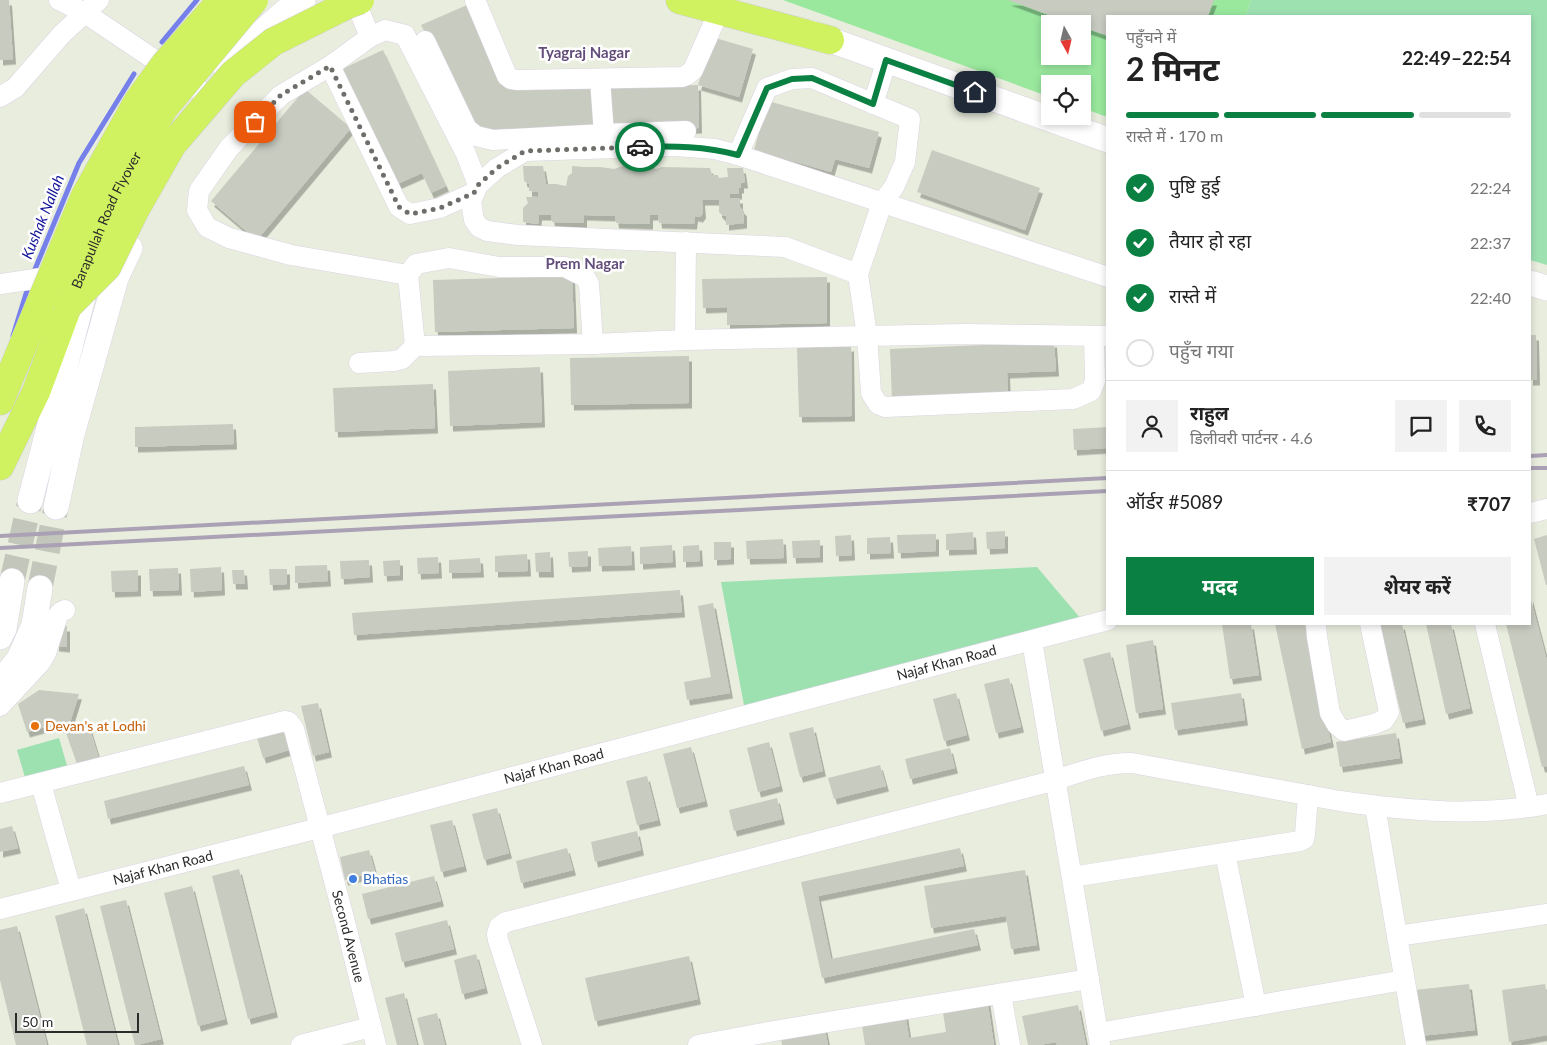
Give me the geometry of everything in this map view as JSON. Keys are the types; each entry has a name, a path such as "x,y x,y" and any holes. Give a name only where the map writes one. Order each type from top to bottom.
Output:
{"highway":[{"name":"Barapullah Road Flyover","path":"0,401 85,196 107,155 138,100 160,71 222,0"},
{"name":"Barapullah Road Flyover","path":"0,466 36,392 68,306 112,200 131,164 164,108 254,0"},
{"path":"68,306 107,267 135,210 172,145 233,74 273,42 360,0"},
{"path":"680,0 719,7 830,40"}],"street":[{"path":"58,0 92,6 201,91"},
{"path":"30,501 89,271 146,163 164,137 223,67 285,12 303,0"},
{"path":"56,507 72,434 116,278 154,195 180,153 202,124 238,85 280,44 340,0"},
{"path":"355,0 370,37"},
{"path":"474,0 502,68 507,76 512,79 674,78 687,75 693,70 719,7"},
{"path":"0,97 15,88 62,34 92,6"},
{"path":"408,275 291,255 229,238 207,227 197,210 199,191 229,148 281,95 330,66 370,37 385,30 405,35 466,154 476,189 471,201 474,220 479,227 487,231 518,235 785,246 858,274"},
{"path":"830,40 1106,139"},
{"path":"425,41 467,129 476,136 493,140 686,131"},
{"path":"873,104 886,60"},
{"path":"330,66 399,207 410,214 440,208 476,189 497,168 525,151 676,146 715,149 1106,276"},
{"path":"359,363 402,359 415,346 593,344 685,340 867,336 965,334 1101,336 1095,381 1091,391 1072,399 885,407 878,404 871,393 867,336 858,274 882,203 894,187 905,162 910,119 812,78 792,79 767,88 738,155"},
{"path":"600,79 604,134"},
{"path":"685,340 686,242"},
{"path":"415,346 408,275 416,264 449,258 499,267 565,267 585,277 589,284 593,344"},
{"path":"0,284 64,275 76,271 89,271 116,278"},
{"path":"1531,283 1547,288"},
{"path":"1531,513 1547,509"},
{"path":"0,637 4,629 12,581"},
{"path":"0,683 19,660 34,625 40,588"},
{"path":"0,706 40,663 46,653 58,615 65,610"},
{"name":"Najaf Khan Road","path":"0,910 71,890 320,828 1106,621"},
{"path":"1316,625 1330,713 1336,725 1344,731 1384,720 1389,712 1370,625"},
{"path":"532,1045 498,940 499,927 506,922 1056,780 1100,765 1132,764 1375,806 1490,812 1538,805 1485,625"},
{"path":"1032,641 1098,1039 1256,1006 1404,980"},
{"name":"Second Avenue","path":"41,784 275,723 289,722 294,729 373,1036"},
{"path":"0,793 41,784 71,890"},
{"path":"1072,877 1304,839 1308,795"},
{"path":"1375,806 1416,1045"},
{"path":"1225,853 1256,1006"},
{"path":"1397,936 1547,914"},
{"path":"698,1045 776,1038 1001,994 1089,979"},
{"path":"1001,994 1010,1045"},
{"path":"301,1045 373,1036"}],"green space":[{"path":"783,0 1251,0 1246,15 1106,15 1106,117 1091,111 1091,75 1041,75 1041,94"},
{"path":"1251,0 1547,0 1547,265 1531,260 1531,15 1246,15"},
{"path":"1037,567 1087,626 746,716 721,582"},
{"path":"59,738 68,769 26,781 17,750"}],"building":[{"path":"0,0 9,0 13,59 0,60"},
{"path":"1008,0 1214,0 1208,15 1106,15 1106,35 1091,30 1091,15 1049,15"},
{"path":"467,5 498,78 598,84 598,132 492,136 473,129 421,25"},
{"path":"712,37 753,49 739,97 698,85"},
{"path":"383,50 446,186 431,193 422,173 395,185 342,69"},
{"path":"698,85 699,128 608,131 607,87"},
{"path":"305,89 351,128 257,240 211,201"},
{"path":"768,101 879,132 869,168 835,159 831,172 754,150"},
{"path":"932,150 1040,188 1025,230 917,192"},
{"path":"628,164 632,167 645,165 656,169 662,167 710,168 712,175 718,175 719,178 728,177 727,168 743,168 745,183 741,183 739,194 730,194 730,198 740,198 740,207 744,211 744,223 726,225 726,216 719,212 719,200 702,200 703,213 700,217 695,216 694,224 659,223 658,215 650,215 650,224 616,223 615,216 584,215 584,223 552,222 551,215 539,215 538,224 523,222 523,208 528,203 526,197 538,197 538,192 529,191 529,184 524,181 523,166 543,166 546,184 566,186 568,176 572,173 572,166 614,169"},
{"path":"572,276 574,328 435,332 433,280"},
{"path":"827,277 827,323 727,325 727,307 703,308 702,279"},
{"path":"1531,335 1536,335 1537,380 1531,380"},
{"path":"1054,342 1056,371 1007,373 1008,396 892,401 890,349"},
{"path":"851,346 852,416 799,417 797,347"},
{"path":"689,356 689,403 571,405 570,358"},
{"path":"540,367 542,422 450,426 448,371"},
{"path":"433,384 435,428 335,432 333,388"},
{"path":"233,424 234,444 135,447 135,427"},
{"path":"1106,427 1106,448 1074,450 1073,429"},
{"path":"1005,531 1005,548 987,549 986,532"},
{"path":"973,532 974,549 946,550 946,534"},
{"path":"936,534 936,551 898,553 897,535"},
{"path":"851,535 852,555 836,556 835,536"},
{"path":"1547,535 1547,585 1546,585 1534,539"},
{"path":"890,537 891,553 867,554 867,538"},
{"path":"783,539 784,558 747,559 746,541"},
{"path":"820,540 820,557 793,558 792,541"},
{"path":"714,542 731,542 731,559 714,560"},
{"path":"672,545 673,562 640,564 640,547"},
{"path":"699,545 700,561 683,562 683,546"},
{"path":"631,546 632,565 599,566 598,548"},
{"path":"588,551 588,566 569,567 568,552"},
{"path":"550,552 551,572 536,572 535,553"},
{"path":"527,554 528,571 495,572 495,556"},
{"path":"438,557 439,573 418,574 417,558"},
{"path":"480,558 481,572 449,573 449,560"},
{"path":"369,560 370,577 341,579 340,561"},
{"path":"400,560 400,575 384,576 383,561"},
{"path":"327,565 328,581 295,583 295,566"},
{"path":"221,567 222,590 191,592 190,569"},
{"path":"178,568 179,590 150,591 149,569"},
{"path":"269,569 287,569 287,584 270,585"},
{"path":"138,570 138,591 112,592 111,571"},
{"path":"232,570 244,570 245,584 233,584"},
{"path":"680,590 682,612 354,635 352,613"},
{"path":"1531,600 1547,661 1547,766 1542,767 1506,625 1531,625"},
{"path":"713,603 730,693 687,700 684,682 711,677 698,606"},
{"path":"1222,625 1251,625 1259,675 1230,679"},
{"path":"1275,625 1305,625 1331,742 1302,749"},
{"path":"1380,625 1402,625 1423,719 1403,723"},
{"path":"1426,625 1451,625 1470,708 1446,714"},
{"path":"57,626 67,626 67,647 56,646"},
{"path":"1153,640 1163,709 1136,713 1126,645"},
{"path":"1110,652 1128,724 1101,731 1083,659"},
{"path":"1009,678 1021,727 996,733 984,684"},
{"path":"39,690 79,694 68,729 52,725 27,732 18,704"},
{"path":"956,693 967,735 944,741 933,699"},
{"path":"1241,693 1245,720 1175,730 1171,703"},
{"path":"318,703 329,752 313,756 301,706"},
{"path":"89,726 99,759 77,764 66,733"},
{"path":"813,727 823,771 800,777 789,733"},
{"path":"287,729 292,749 263,758 257,738"},
{"path":"1396,733 1400,758 1340,767 1336,742"},
{"path":"769,742 780,786 758,792 747,748"},
{"path":"691,747 705,801 677,808 663,754"},
{"path":"950,748 955,768 910,779 905,759"},
{"path":"880,765 886,786 834,799 828,778"},
{"path":"244,766 249,785 108,819 104,801"},
{"path":"647,776 658,820 637,825 626,781"},
{"path":"777,798 782,819 734,831 729,810"},
{"path":"497,808 509,853 484,860 472,814"},
{"path":"452,820 464,866 441,872 430,825"},
{"path":"12,826 18,848 0,852 0,829"},
{"path":"637,831 641,850 595,862 591,842"},
{"path":"567,848 573,870 521,883 516,861"},
{"path":"960,848 964,866 818,896 831,959 974,929 978,945 822,978 801,882"},
{"path":"369,850 375,872 345,880 340,857"},
{"path":"239,869 275,1012 248,1019 212,876"},
{"path":"1025,870 1037,945 1011,949 1006,916 931,928 924,886"},
{"path":"434,876 441,901 368,919 362,894"},
{"path":"192,886 225,1019 198,1026 164,893"},
{"path":"126,900 161,1039 137,1045 135,1045 100,906"},
{"path":"84,908 118,1045 87,1045 55,916"},
{"path":"447,920 454,949 402,962 395,933"},
{"path":"17,926 47,1045 16,1045 0,980 0,930"},
{"path":"476,954 485,988 462,994 454,960"},
{"path":"689,956 698,999 595,1021 585,978"},
{"path":"1469,984 1475,1030 1420,1036 1415,990"},
{"path":"1545,984 1547,996 1547,1035 1509,1042 1502,990"},
{"path":"404,993 417,1045 397,1045 385,998"},
{"path":"987,998 994,1045 865,1045 861,1019 905,1012 909,1038 946,1032 942,1006"},
{"path":"1078,1005 1086,1045 1057,1045 1056,1042 1028,1045 1022,1016"},
{"path":"437,1013 445,1045 424,1045 417,1018"},
{"path":"824,1025 828,1045 782,1045 780,1032"}],"waterway":[{"name":"Kushak Nallah","path":"162,42 197,0"},
{"name":"Kushak Nallah","path":"33,274 79,163 134,74"},
{"name":"Kushak Nallah","path":"13,336 29,284"}],"tunnel":[{"path":"12,581 30,501"},
{"path":"40,588 56,507"}],"railway":[{"path":"1531,456 1547,455"},
{"path":"1531,468 1547,468"},
{"path":"0,536 1106,478"},
{"path":"0,548 1106,491"}],"way so far":[{"path":"255,122 281,95 330,66 399,207 410,214 440,208 474,193 478,185 497,168 525,151 640,147"}],"place":[{"name":"Devan's at Lodhi","path":"35,726"},
{"name":"Bhatias","path":"353,879"}],"district":[{"name":"Tyagraj Nagar","path":"584,53"},
{"name":"Prem Nagar","path":"585,264"}],"route":[{"path":"640,147 690,146 715,149 738,155 767,88 792,79 812,78 873,104 886,60 975,92"}]}
